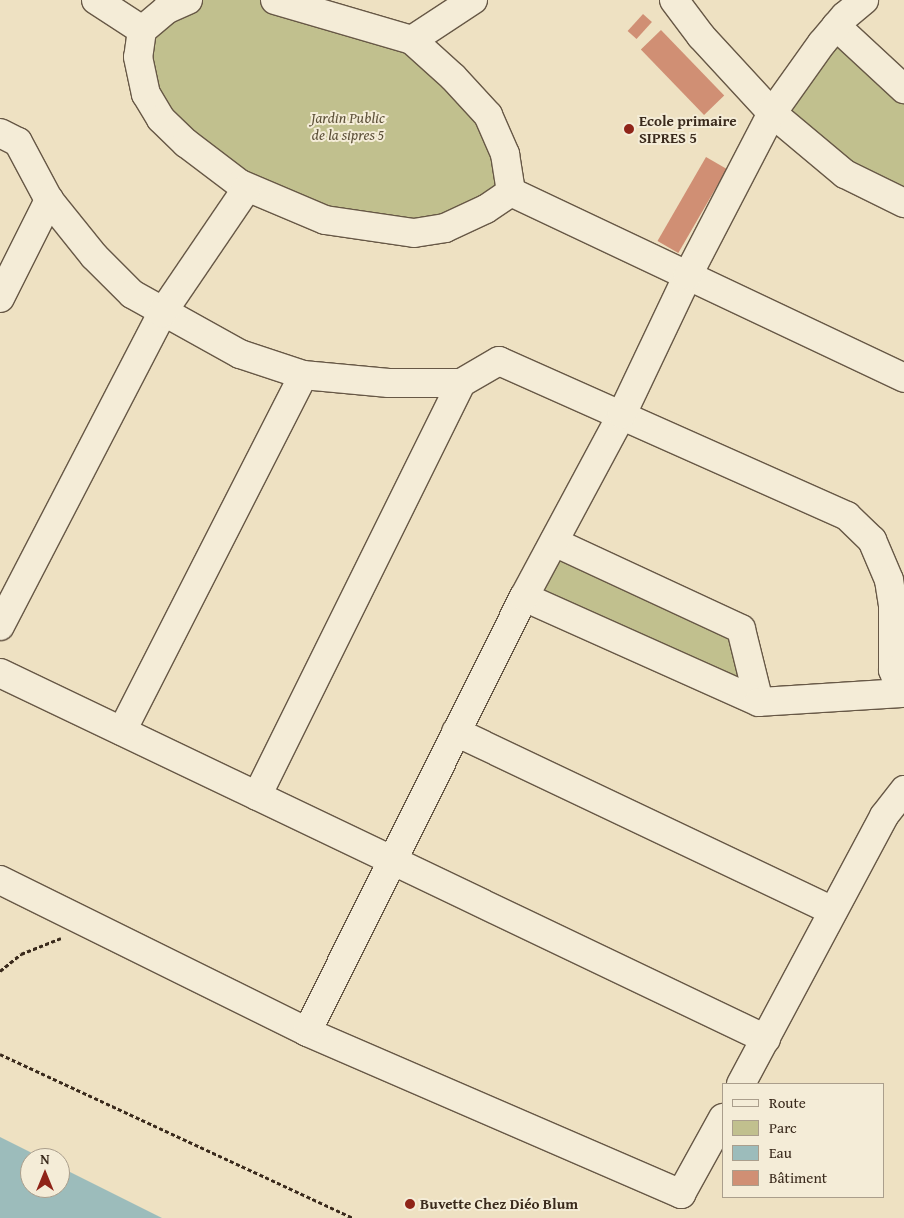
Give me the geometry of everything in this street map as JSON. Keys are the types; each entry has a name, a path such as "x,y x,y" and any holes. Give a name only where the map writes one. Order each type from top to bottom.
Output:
{"street":[{"path":"96,0 142,30"},
{"path":"188,0 166,10 142,30 138,57 146,94 161,119 186,144 248,188 325,220 414,233 445,228 486,209 512,192"},
{"path":"275,0 412,40 453,77 488,115 505,154 512,192"},
{"path":"412,40 473,0"},
{"path":"674,0 701,36 772,113 845,174 904,204"},
{"path":"307,1032 524,597 622,414 688,275 772,113 836,26 864,0"},
{"path":"836,26 904,89"},
{"path":"0,134 18,142 49,200 94,256 132,294 162,313 240,354 303,375 389,383 461,383 499,361 622,414 847,516 872,540 892,592 893,670 902,692 760,702 524,597"},
{"path":"0,626 162,313 248,188"},
{"path":"512,192 904,378"},
{"path":"0,298 49,200"},
{"path":"122,732 303,375"},
{"path":"257,796 461,383"},
{"path":"554,542 741,630 760,702"},
{"path":"0,673 766,1039"},
{"path":"456,732 833,911"},
{"path":"742,1083 884,816 904,790"},
{"path":"0,880 307,1032 681,1194 722,1120"}],"path":[{"path":"0,971 21,954 91,926"},
{"path":"0,1054 353,1218"}],"green space":[{"name":"Jardin Public de la sipres 5","path":"193,0 287,0 410,41 486,117 505,193 443,223 385,232 244,192 146,82 144,30"},
{"path":"839,29 904,86 904,198 775,117"},
{"path":"555,543 741,631 755,704 529,599"}],"water":[{"path":"0,1137 22,1148 20,1148 20,1198 70,1198 70,1172 162,1218 0,1218"}],"building":[{"path":"643,14 652,22 637,39 628,31"},
{"path":"661,30 724,95 704,115 641,49"},
{"path":"706,157 727,169 678,253 658,241"}],"place":[{"name":"Ecole primaire SIPRES 5","path":"629,129"},
{"name":"Buvette Chez Diéo Blum","path":"410,1204"}]}
